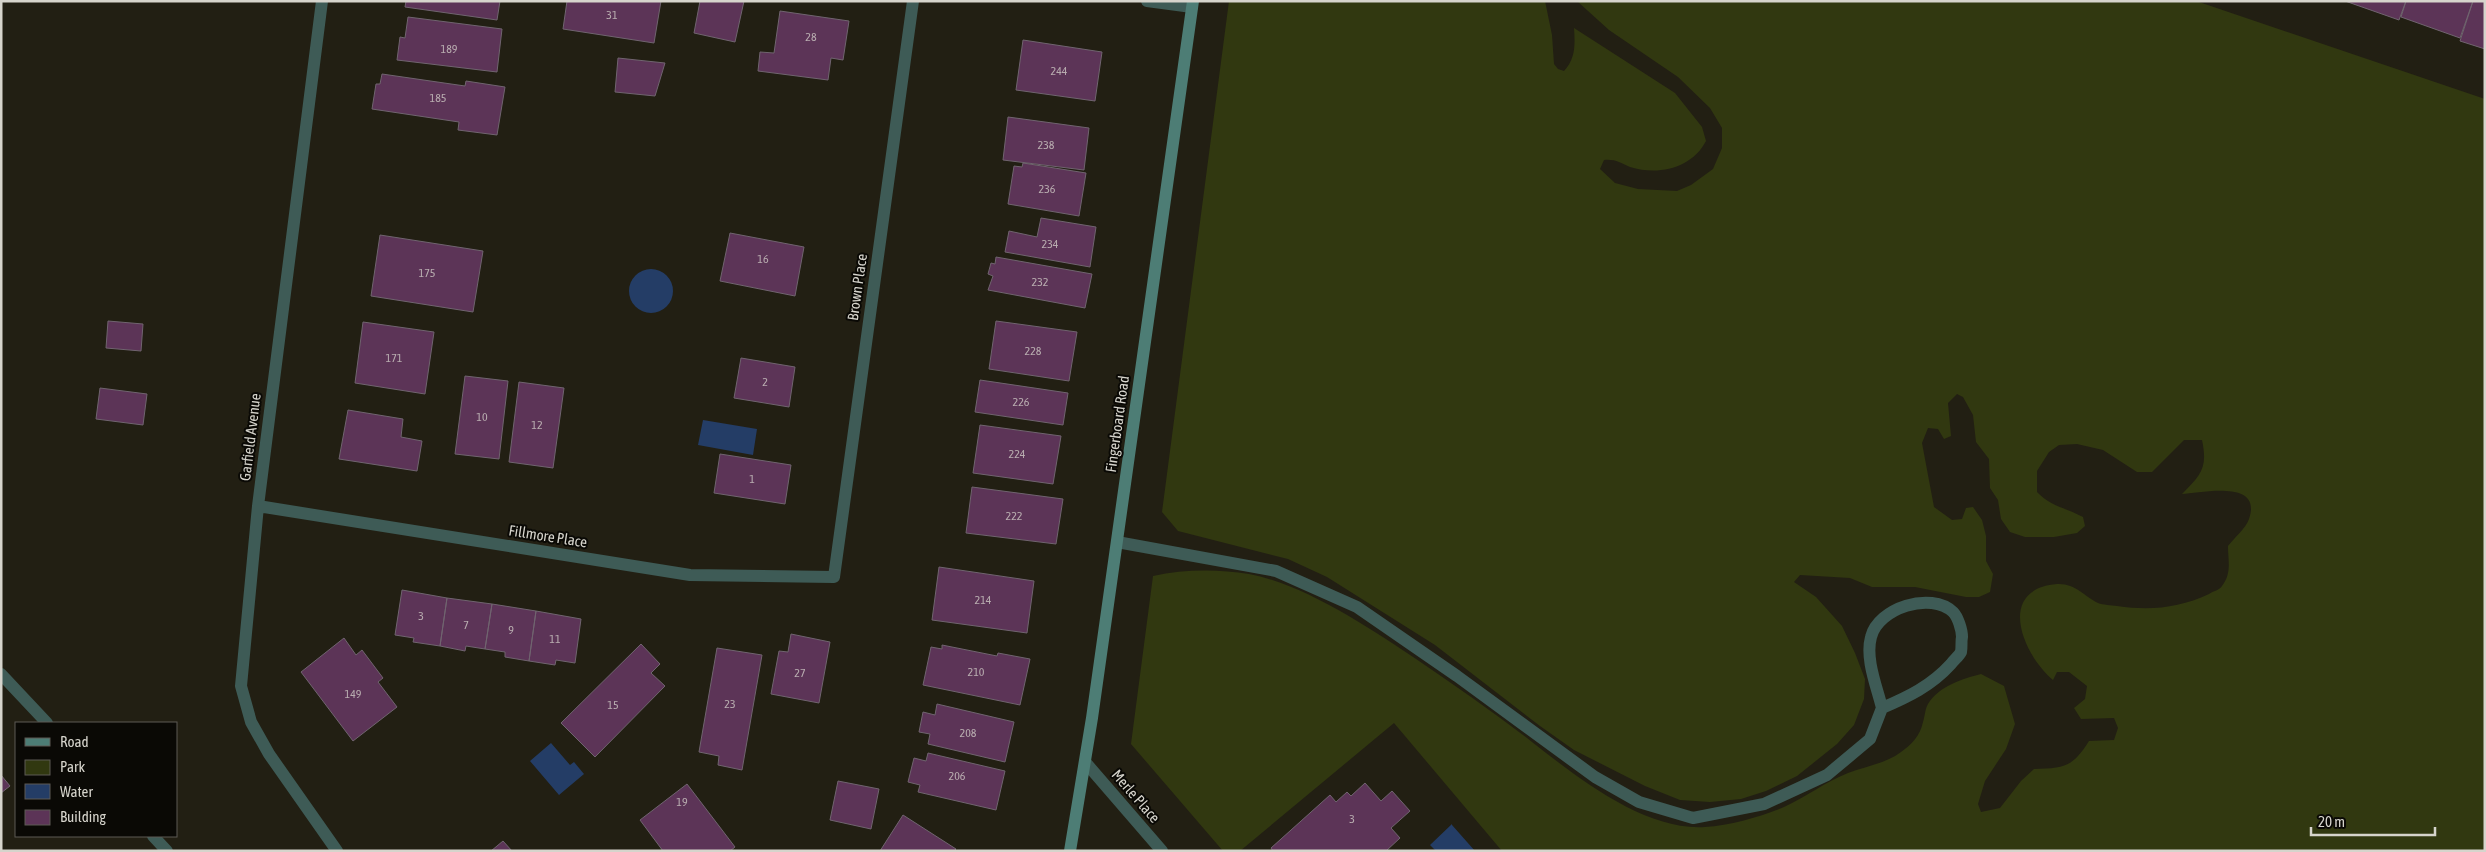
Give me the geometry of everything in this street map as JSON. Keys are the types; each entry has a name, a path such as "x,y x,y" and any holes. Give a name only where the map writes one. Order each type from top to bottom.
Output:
{"street":[{"name":"Garfield Avenue","path":"322,1 258,506 241,686 251,722 269,754 337,851"},
{"name":"Brown Place","path":"834,577 913,1"},
{"path":"1146,1 1192,4"},
{"name":"Fingerboard Road","path":"1070,851 1086,763 1192,4"},
{"name":"Fillmore Place","path":"258,506 690,575 834,577"},
{"path":"1117,542 1276,571 1357,607 1457,676 1595,777 1639,802 1694,818 1764,804 1827,776 1870,740 1882,708 1869,651 1871,636 1880,620 1896,609 1914,604 1938,604 1954,613 1962,631 1960,653 1942,674 1919,692 1882,708"},
{"path":"1,674 46,722"},
{"name":"Merle Place","path":"1086,763 1162,851"},
{"path":"154,837 167,851"}],"green space":[{"path":"1229,1 1545,1 1552,35 1554,64 1558,69 1564,71 1573,56 1574,28 1675,93 1702,127 1706,141 1700,150 1692,158 1674,168 1652,171 1641,170 1615,161 1604,160 1600,169 1615,183 1638,189 1677,191 1691,185 1713,169 1722,148 1722,128 1710,108 1678,77 1609,30 1577,1 2196,1 2485,99 2485,851 1502,851 1394,723 1240,851 1223,851 1131,744 1153,576 1189,571 1237,572 1271,580 1315,598 1359,622 1419,661 1490,710 1569,771 1612,799 1635,811 1682,826 1715,826 1765,814 1784,807 1840,777 1895,756 1915,739 1922,727 1927,706 1938,692 1959,681 1981,674 2004,686 2015,724 2006,749 1985,781 1978,804 1981,812 2000,808 2021,781 2034,769 2066,765 2077,757 2089,741 2114,740 2118,728 2114,718 2081,719 2074,708 2085,699 2087,686 2069,672 2057,672 2053,680 2032,655 2020,624 2021,610 2026,597 2038,588 2063,584 2074,588 2100,604 2153,608 2198,599 2220,589 2225,581 2229,567 2228,546 2249,519 2251,506 2247,498 2239,493 2228,491 2182,494 2201,470 2204,458 2202,440 2184,440 2152,472 2137,472 2103,450 2077,444 2059,445 2049,452 2037,471 2037,492 2053,504 2083,517 2085,526 2077,533 2054,537 2025,537 2010,532 2001,519 1998,500 1990,488 1989,459 1976,442 1973,415 1963,397 1957,394 1948,403 1951,436 1944,439 1938,429 1928,428 1922,443 1934,507 1952,520 1962,519 1966,508 1973,507 1982,520 1986,536 1986,561 1993,574 1990,592 1979,597 1966,597 1915,587 1872,587 1850,578 1800,575 1794,582 1816,597 1842,626 1865,679 1864,699 1854,725 1837,744 1797,776 1766,791 1741,799 1710,802 1680,800 1645,786 1574,750 1435,645 1327,577 1288,559 1178,531 1162,512"}],"water":[{"path":"647,269 655,269 667,275 673,291 667,307 655,313 647,313 635,307 629,295 629,287 635,275"},
{"path":"703,420 757,429 753,455 698,445"},
{"path":"551,743 570,765 574,762 584,774 559,795 530,761"},
{"path":"1452,824 1475,851 1436,851 1430,845"}],"building":[{"path":"406,1 500,1 497,20 405,7"},
{"path":"567,1 661,1 654,43 563,29"},
{"path":"700,1 744,1 735,42 694,33"},
{"path":"2345,1 2406,1 2399,20"},
{"path":"2406,1 2473,1 2460,38 2401,17"},
{"path":"2473,1 2485,1 2485,49 2460,41"},
{"path":"780,11 849,21 843,60 831,58 828,80 758,71 760,52 774,53"},
{"path":"408,17 502,29 497,72 397,60 400,37 405,38"},
{"path":"1023,40 1102,52 1095,101 1016,90"},
{"path":"618,58 665,63 655,96 615,92"},
{"path":"382,74 465,86 466,81 505,87 497,135 458,130 459,122 372,109 376,84 380,84"},
{"path":"1008,117 1089,128 1084,170 1003,160"},
{"path":"1023,163 1086,173 1079,216 1008,204 1014,166 1022,167"},
{"path":"1041,218 1096,227 1090,267 1005,252 1009,231 1037,237"},
{"path":"730,233 804,247 795,296 720,281"},
{"path":"380,235 483,251 473,312 371,296"},
{"path":"996,257 1092,274 1085,308 988,290 993,276 988,274 991,263 995,264"},
{"path":"108,321 143,324 141,351 106,348"},
{"path":"996,321 1077,332 1069,381 989,369"},
{"path":"363,322 434,332 425,394 355,383"},
{"path":"741,358 795,367 789,407 734,398"},
{"path":"465,376 508,381 499,459 455,454"},
{"path":"980,380 1068,393 1063,425 975,412"},
{"path":"519,382 564,388 553,468 509,462"},
{"path":"100,388 147,394 143,425 96,419"},
{"path":"348,410 403,419 401,437 422,441 417,471 339,459"},
{"path":"980,425 1061,436 1053,484 973,473"},
{"path":"720,454 791,465 785,504 714,493"},
{"path":"972,487 1063,499 1056,544 966,533"},
{"path":"939,567 1034,581 1027,633 932,620"},
{"path":"402,590 447,598 440,646 413,642 414,638 395,635"},
{"path":"447,598 492,604 485,649 466,646 465,651 440,646"},
{"path":"492,604 536,611 529,661 505,657 505,652 485,649"},
{"path":"536,611 581,619 575,663 556,660 555,665 529,661"},
{"path":"791,634 830,642 819,703 771,694 779,651 788,652"},
{"path":"344,638 356,655 362,650 383,678 378,682 397,707 353,741 301,672"},
{"path":"641,644 660,664 651,673 665,686 595,757 561,723"},
{"path":"942,645 997,656 998,653 1030,659 1020,705 923,685 931,647 942,649"},
{"path":"717,648 762,655 742,770 718,765 719,756 699,752"},
{"path":"937,704 1014,722 1005,762 928,744 930,734 919,732 923,712 935,715"},
{"path":"928,753 1005,771 996,810 918,792 920,785 908,782 914,758 926,761"},
{"path":"1,775 10,786 1,793"},
{"path":"838,781 879,789 871,829 830,820"},
{"path":"1365,783 1381,801 1392,791 1410,811 1391,828 1400,838 1386,851 1273,851 1271,848 1330,795 1336,802 1347,792 1351,796"},
{"path":"687,784 735,847 730,851 663,851 640,820"},
{"path":"903,815 956,849 954,851 880,851"},
{"path":"503,841 512,851 491,851"}]}
